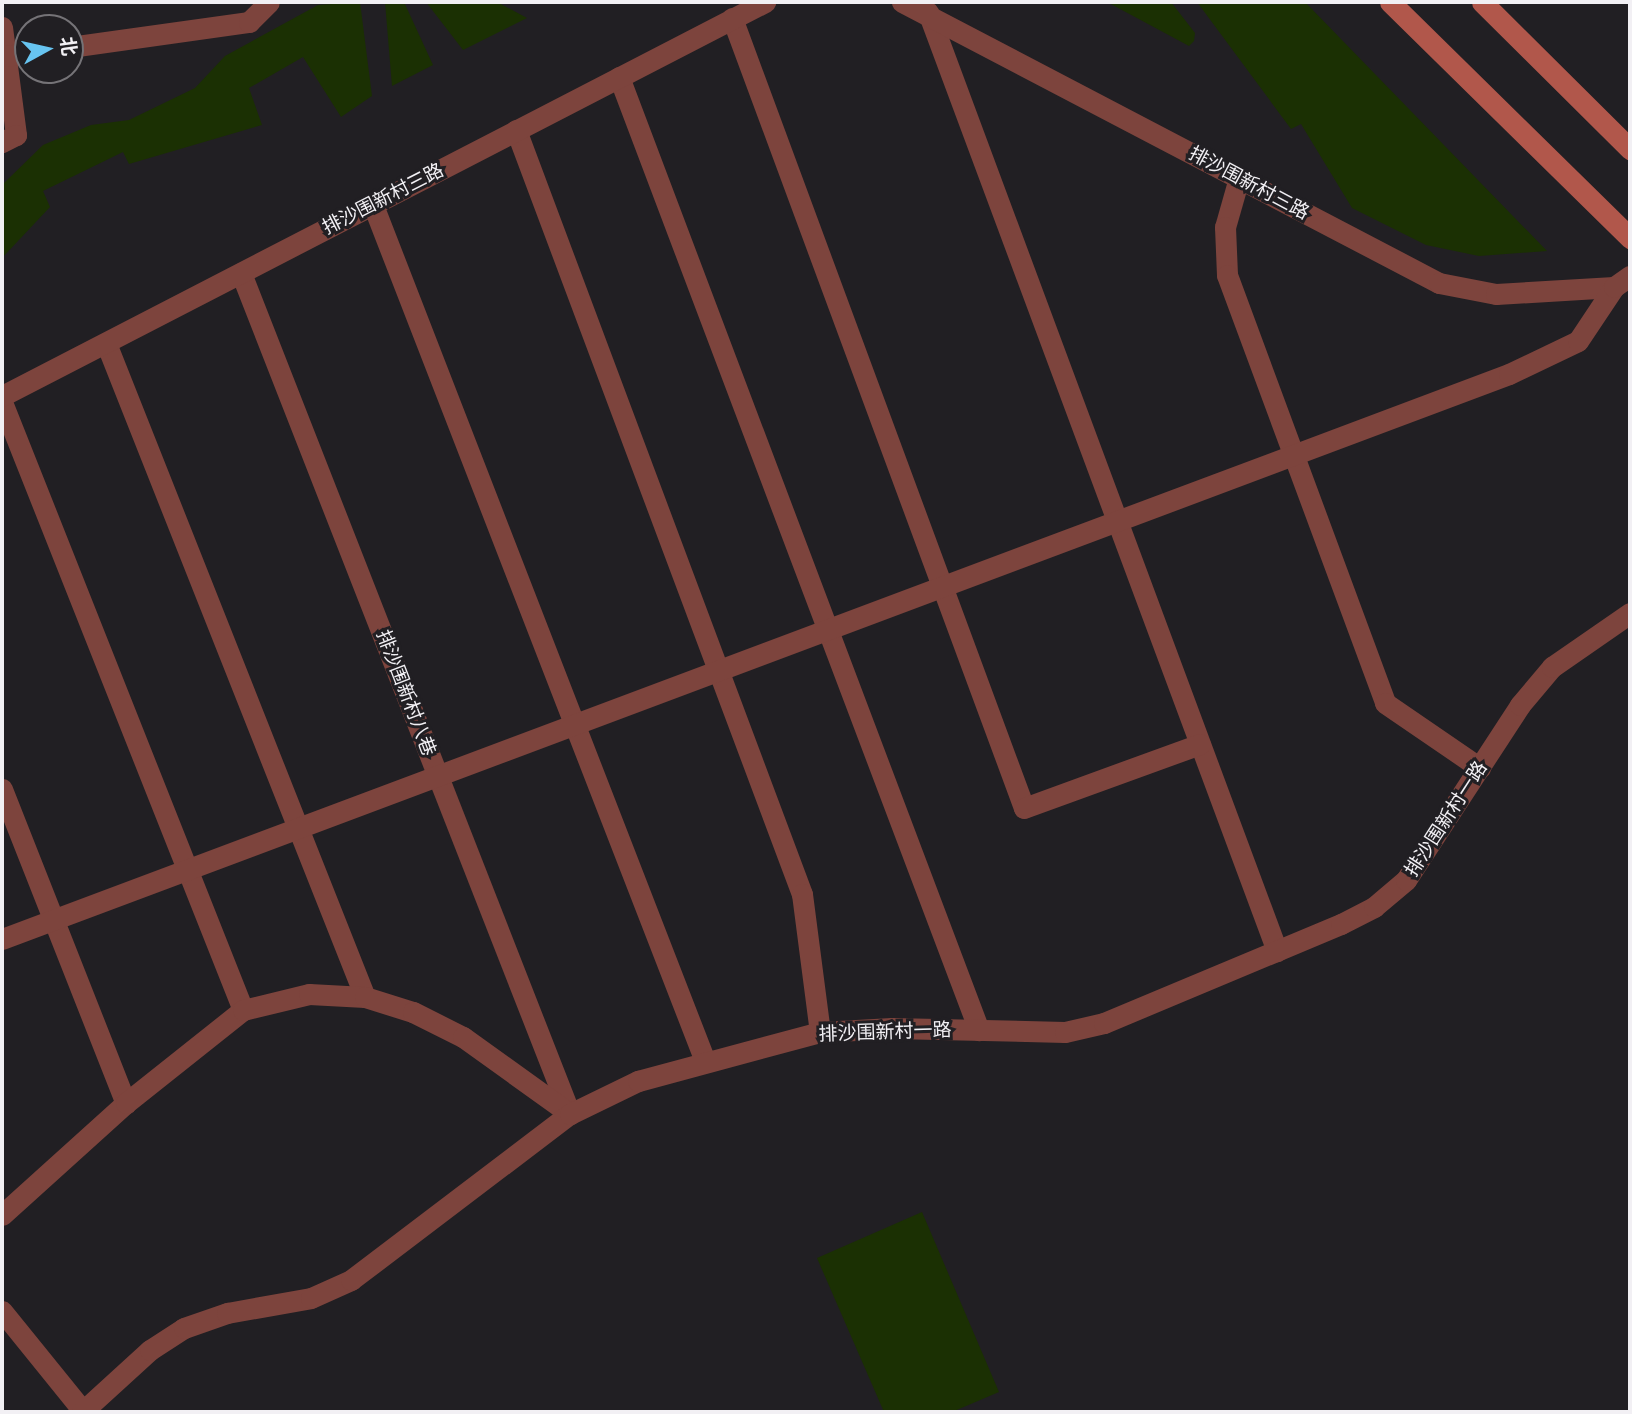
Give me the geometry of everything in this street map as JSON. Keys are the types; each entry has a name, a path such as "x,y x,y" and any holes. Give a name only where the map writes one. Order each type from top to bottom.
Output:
{"street":[{"path":"84,45 249,22 269,2"},
{"name":"排沙围新村三路","path":"2,396 765,2"},
{"name":"排沙围新村三路","path":"902,2 928,12 1439,283 1496,295 1622,281"},
{"path":"1390,2 1630,238"},
{"path":"1482,2 1630,149"},
{"path":"928,12 1277,951"},
{"path":"732,18 1024,808 1200,744"},
{"path":"2,27 16,135 2,142"},
{"path":"6,56 14,55"},
{"path":"618,77 979,1030"},
{"path":"516,130 802,894 820,1032"},
{"path":"1239,178 1225,227 1227,275 1385,703 1480,768"},
{"path":"373,205 705,1061"},
{"name":"排沙围新村八巷","path":"241,273 570,1114"},
{"path":"2,939 1509,374 1578,341 1622,281"},
{"path":"106,343 365,997"},
{"path":"2,402 243,1010"},
{"name":"排沙围新村一路","path":"83,1412 150,1350 184,1328 227,1313 312,1298 351,1280 570,1114 638,1081 820,1032 1065,1032 1104,1023 1277,951 1374,907 1406,880 1520,705 1552,667 1630,613"},
{"path":"2,789 126,1103"},
{"path":"2,1215 126,1103 243,1010 309,994 365,997 413,1012 463,1037 570,1114"},
{"path":"2,1311 83,1412"}],"green space":[{"path":"360,2 372,96 341,117 303,57 249,88 262,125 129,164 123,152 43,191 50,207 2,258 2,185 43,145 91,125 129,120 195,88 225,56 318,5"},
{"path":"385,2 404,2 433,65 392,86"},
{"path":"426,2 497,2 527,18 463,50"},
{"path":"1107,2 1171,2 1195,33 1194,41 1189,46"},
{"path":"1197,2 1305,2 1547,251 1479,256 1426,245 1352,208 1301,124 1291,129"},
{"path":"922,1212 999,1392 952,1412 884,1412 817,1258"}]}
